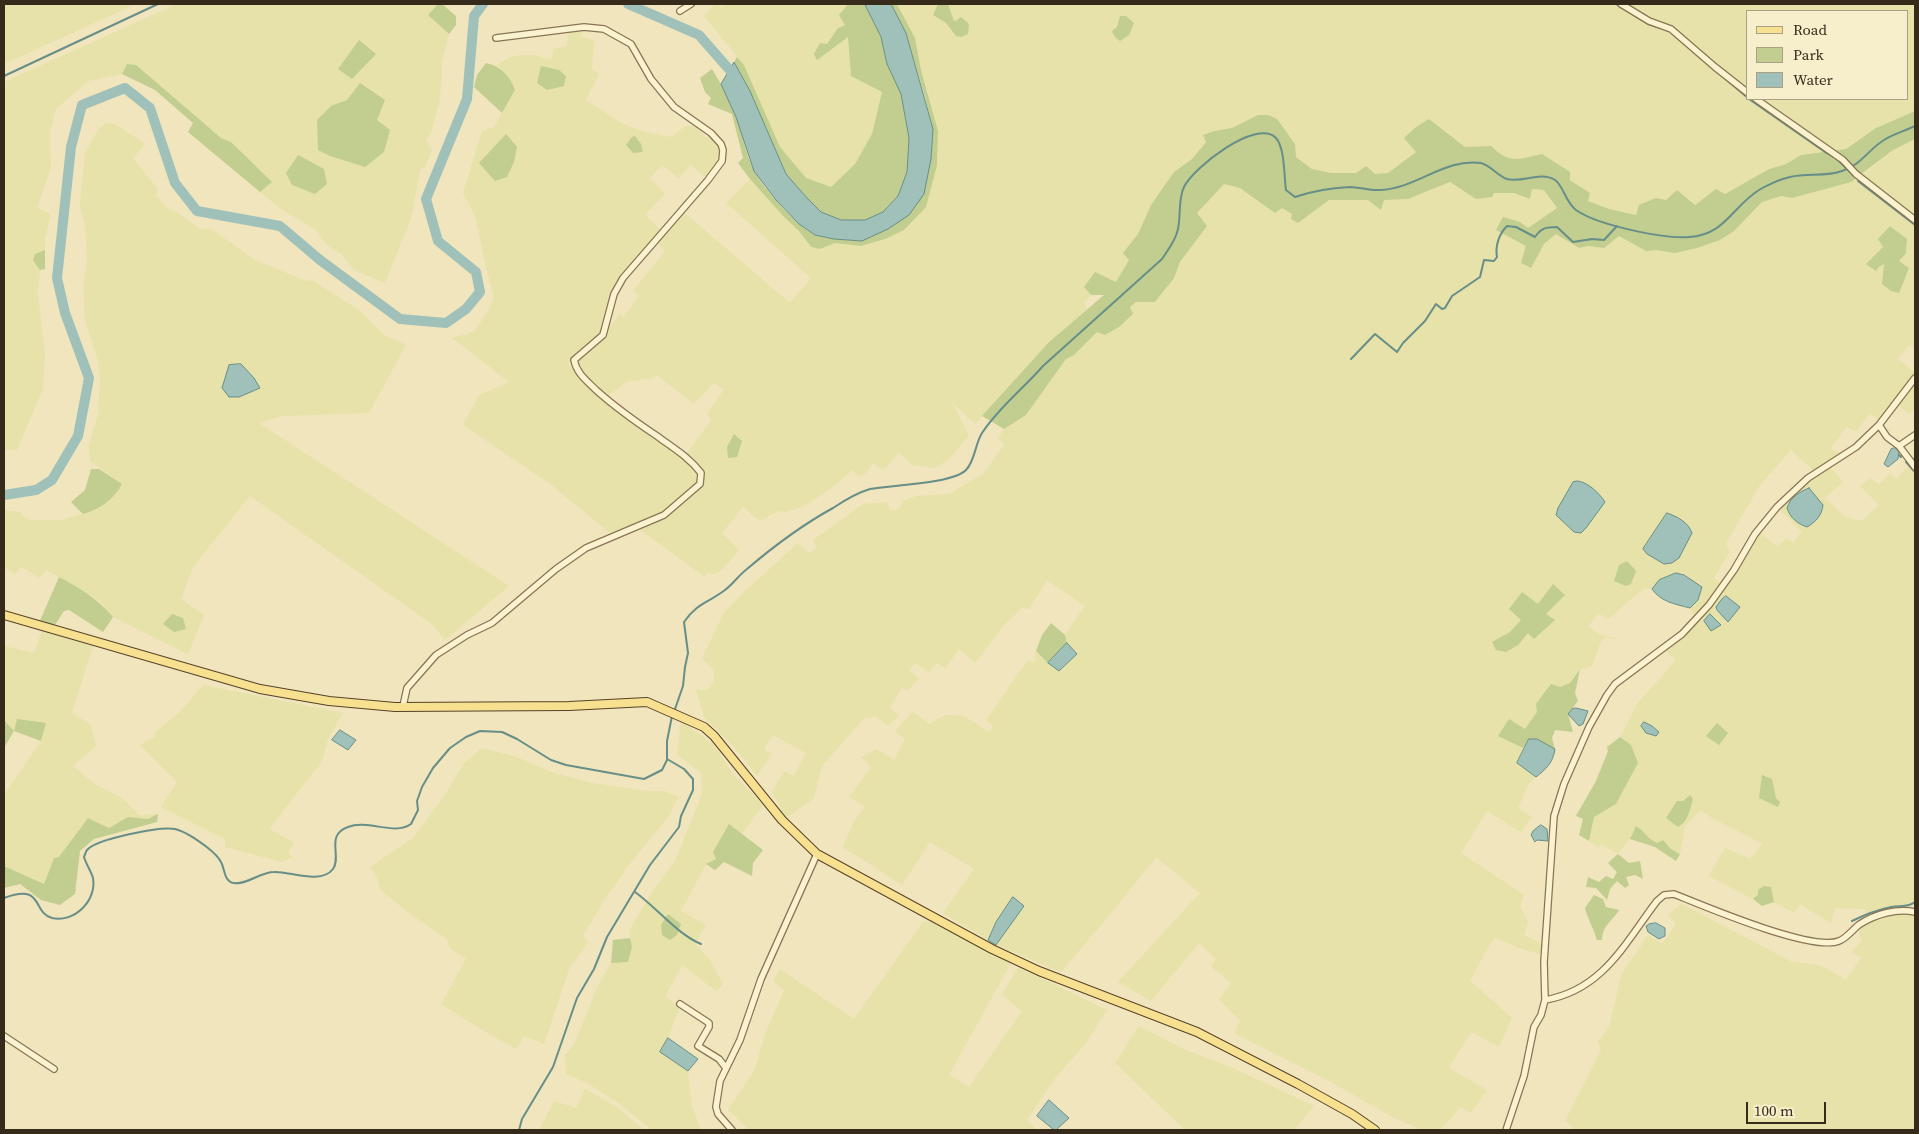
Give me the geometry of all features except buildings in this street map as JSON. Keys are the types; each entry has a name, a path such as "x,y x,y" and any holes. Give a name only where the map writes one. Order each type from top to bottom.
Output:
{"main road":[{"path":"4,615 260,689 329,701 402,706 569,706 647,702 661,706 704,727 714,736 782,820 816,854 992,949 1033,968 1197,1032 1298,1084 1352,1114 1375,1130"}],"street":[{"path":"680,11 691,4"},
{"path":"1621,4 1649,21 1671,29 1746,91"},
{"path":"402,706 407,688 436,655 467,635 492,623 556,569 586,548 664,515 700,484 701,473 692,461 620,410 601,394 576,370 574,360 603,335 614,294 623,278 708,180 722,161 723,150 721,144 712,133 674,107 651,79 631,44 604,29 584,27 496,38"},
{"path":"1757,100 1843,160 1856,174 1915,220"},
{"path":"1506,1130 1524,1076 1534,1028 1541,1015 1545,1000 1544,962 1554,816 1564,784 1589,727 1615,684 1682,634 1702,612 1734,570 1755,534 1777,507 1808,478 1856,447 1879,425 1915,378"},
{"path":"1879,425 1887,438 1899,446 1915,467"},
{"path":"1899,446 1915,435"},
{"path":"732,1130 718,1114 716,1107 720,1081 740,1040 768,963 816,854"},
{"path":"1545,1000 1573,993 1610,965 1657,901 1664,895 1674,894 1753,924 1805,939 1829,942 1838,941 1861,924 1873,918 1894,911 1915,912"},
{"path":"680,1004 709,1023 709,1027 698,1046 719,1059 726,1068"},
{"path":"4,1036 54,1069"}],"shaded area":[{"path":"4,4 136,4 4,64"},
{"path":"177,4 438,4 428,15 449,34 442,62 439,104 431,132 426,140 432,151 425,167 420,170 411,219 385,283 354,270 341,254 328,246 316,230 281,209 260,192 271,182 231,142 221,138 127,64 122,74 88,81 56,109 50,133 51,168 37,208 51,214 45,238 45,250 35,254 33,260 40,270 38,294 45,354 43,389 17,450 4,450 4,82"},
{"path":"715,4 722,8 726,4 848,4 840,14 845,25 838,28 816,60 848,36 851,76 882,92 872,134 855,164 831,187 806,179 780,147 744,65 704,16"},
{"path":"897,4 1915,4 1915,111 1876,128 1846,149 1801,155 1786,164 1769,169 1725,194 1716,190 1695,205 1656,198 1636,215 1609,209 1588,201 1590,193 1570,179 1542,154 1512,160 1501,156 1491,147 1465,147 1429,119 1416,152 1388,173 1375,175 1366,166 1357,173 1331,173 1312,169 1296,157 1258,115 1232,128 1214,131 1203,136 1206,141 1192,159 1174,172 1151,205 1138,234 1124,252 1129,260 1116,283 1084,287 1091,295 1084,303 1087,309 1049,342 975,424 952,402 969,436 949,459 935,468 912,465 899,452 888,466 882,470 873,463 866,473 859,476 852,470 833,487 804,506 787,512 778,511 760,521 743,507 722,533 739,550 721,571 713,574 708,572 704,576 640,530 664,519 687,500 702,482 705,475 699,463 687,453 712,419 707,414 724,389 714,383 694,404 657,375 653,378 627,382 607,396 582,375 577,366 577,360 605,336 609,322 613,324 619,314 624,317 639,295 633,291 665,251 656,243 681,210 790,303 811,278 726,203 750,179 799,231 811,247 820,249 835,243 861,246 904,230 929,94"},
{"path":"582,29 581,37 594,40 592,69 599,74 586,100 623,124 645,132 672,137 685,126 694,126 707,138 711,133 721,144 722,161 708,180 691,165 678,178 662,165 650,178 665,194 645,215 660,229 625,270 610,294 601,332 568,363 579,377 618,413 689,463 700,475 696,484 662,513 610,533 549,483 463,425 479,395 509,382 452,338 474,332 490,308 494,296 475,215 463,193 482,131 494,127 515,90 511,80 497,65 508,58 520,55 534,55 551,60 554,49 567,46 568,33"},
{"path":"106,123 117,125 145,144 133,158 158,189 156,196 167,208 177,212 200,229 207,228 214,231 255,260 306,281 312,280 359,310 384,335 406,345 369,413 282,416 259,423 509,586 445,640 432,624 250,496 193,567 181,599 204,615 188,654 113,617 101,602 46,570 40,578 21,567 15,574 4,567 4,510 20,512 30,520 60,520 95,511 122,484 90,461 89,445 98,414 100,379 97,358 85,320 83,286 87,262 85,227 80,205 85,153 98,130"},
{"path":"1915,139 1915,350 1909,345 1898,359 1915,373 1915,408 1909,414 1896,404 1882,422 1870,413 1856,432 1847,427 1830,449 1845,454 1828,465 1843,482 1825,498 1845,517 1862,521 1879,505 1860,486 1871,478 1879,485 1890,473 1896,479 1911,463 1909,460 1915,455 1915,902 1911,906 1915,912 1915,1130 1575,1130 1565,1121 1601,1050 1598,1042 1610,1025 1621,975 1648,935 1662,944 1676,924 1668,914 1682,904 1790,961 1822,966 1846,980 1861,958 1851,952 1862,941 1859,935 1866,909 1835,908 1831,923 1800,904 1794,913 1774,902 1770,887 1753,899 1709,876 1725,848 1750,859 1763,844 1712,818 1701,810 1685,826 1680,854 1671,849 1663,840 1657,843 1647,839 1642,830 1635,827 1630,839 1618,854 1600,844 1598,847 1589,841 1594,817 1616,804 1630,778 1631,745 1620,737 1637,704 1676,660 1662,648 1696,619 1690,608 1698,600 1684,575 1676,573 1659,580 1652,589 1643,589 1608,619 1598,613 1588,627 1600,635 1616,639 1605,637 1600,644 1592,666 1578,670 1570,683 1560,687 1525,729 1499,735 1523,748 1517,763 1536,777 1528,785 1518,808 1532,817 1521,832 1487,811 1461,853 1524,895 1520,907 1528,922 1524,935 1542,944 1540,954 1518,948 1495,937 1486,951 1470,981 1512,1018 1499,1047 1471,1032 1449,1068 1487,1090 1471,1113 1461,1107 1440,1130 1422,1130 1392,1117 1331,1082 1234,1033 1240,1021 1219,999 1231,983 1211,966 1216,959 1199,943 1151,1001 1118,982 1200,893 1156,857 1061,972 996,945 1024,906 996,922 988,940 943,913 974,869 930,842 902,885 843,847 854,821 865,807 849,797 871,767 861,757 877,749 894,760 905,739 895,731 913,712 929,724 945,715 964,716 989,732 993,726 986,720 1027,661 1035,662 1036,651 1059,671 1077,654 1067,643 1065,635 1085,606 1047,580 1029,609 1022,608 1004,625 975,663 959,649 945,668 937,663 929,672 915,663 909,670 919,679 908,690 901,688 890,708 899,715 888,726 877,717 864,718 822,766 814,798 786,818 772,792 784,771 794,776 806,753 773,735 764,749 772,753 757,776 734,747 704,717 696,690 709,689 714,681 714,670 702,658 724,613 745,591 797,544 810,553 816,548 813,540 863,504 887,502 890,511 899,509 903,501 916,496 949,494 983,474 1004,445 998,438 1004,429 1026,415 1066,359 1074,355 1097,332 1136,302 1155,302 1174,278 1180,262 1207,226 1196,213 1224,184 1240,188 1255,197 1281,207 1292,214 1298,223 1329,200 1384,200 1427,192 1450,182 1476,199 1494,193 1514,193 1530,199 1532,189 1544,190 1557,208 1528,228 1520,222 1503,218 1545,244 1556,234 1579,248 1588,246 1604,248 1619,236 1646,251 1656,250 1675,253 1734,231 1762,202 1781,196 1792,198 1860,177 1893,150","holes":["1791,450 1816,473 1777,507 1802,532 1793,543 1786,538 1778,547 1758,531 1723,585 1714,578 1730,551 1725,545 1760,485"]},
{"path":"42,631 93,646 72,713 91,725 96,746 73,766 96,785 122,798 139,815 158,814 148,819 128,817 109,828 88,818 59,857 54,858 44,884 4,866 4,795 41,741 46,723 14,731 4,720 4,646 34,653"},
{"path":"203,685 343,713 328,739 322,761 269,829 294,842 288,853 293,857 282,862 225,847 225,839 161,807 177,782 140,745 155,737 155,732 179,713"},
{"path":"681,721 714,745 733,774 763,805 742,834 730,825 716,859 706,864 681,911 706,925 695,944 710,960 723,984 716,991 682,965 665,997 680,1006 668,1038 660,1052 688,1071 692,1106 701,1130 652,1130 617,1102 587,1083 566,1074 565,1055 575,1043 596,990 611,963 628,962 632,947 629,931 654,889 675,861 702,794 701,773 677,754"},
{"path":"482,748 514,756 554,773 592,783 646,791 665,791 678,797 669,816 631,862 605,899 583,936 588,942 569,969 544,1044 524,1036 517,1049 441,1004 466,959 450,948 447,939 406,911 380,889 377,877 370,867 413,838 447,792 464,763"},
{"path":"932,921 1011,963 949,1075 969,1087 1022,1011 1002,995 1018,967 1107,1010 1085,1044 1056,1077 1027,1120 1037,1130 744,1130 747,1128 728,1110 754,1071 766,1032 784,990 773,981 780,969 854,1019 923,922"},
{"path":"1139,1026 1183,1049 1231,1067 1314,1106 1294,1130 1185,1130 1115,1063"},
{"path":"585,1089 615,1106 644,1130 539,1130 554,1101 576,1108"}],"green space":[{"path":"438,4 442,4 456,16 456,25 449,34 428,15"},
{"path":"848,4 865,4 881,37 887,64 901,94 909,138 907,172 898,196 883,212 865,220 841,220 821,212 786,174 750,91 734,62 737,57 744,65 780,147 806,178 831,187 855,164 872,134 882,92 851,76 848,37 817,60 814,54 820,43 827,44 838,28 845,25 839,15"},
{"path":"891,4 897,4 915,38 921,70 938,131 937,165 926,207 904,230 885,239 861,246 835,243 820,249 811,247 738,163 743,158 732,114 708,104 711,98 705,92 700,78 712,69 734,110 748,157 754,170 773,197 791,217 809,231 822,237 862,241 931,159 933,129 925,97 906,33"},
{"path":"938,4 948,4 954,21 961,17 969,24 968,34 961,37 956,36 946,23 933,15"},
{"path":"1120,16 1126,16 1134,23 1129,35 1120,41 1112,31 1117,27"},
{"path":"359,40 376,54 352,79 338,69"},
{"path":"486,63 504,72 515,90 502,113 474,87 477,75"},
{"path":"127,64 136,65 221,138 231,142 272,182 260,192 188,132 193,123 155,90 122,74"},
{"path":"541,66 559,70 566,76 564,86 547,90 537,83"},
{"path":"360,83 385,100 377,120 390,130 384,152 365,167 330,156 318,150 317,120 331,106 347,100"},
{"path":"1915,111 1915,139 1893,150 1851,182 1792,198 1781,196 1762,202 1734,231 1720,240 1675,253 1656,250 1646,251 1619,236 1604,248 1588,246 1579,248 1556,234 1544,244 1531,268 1521,263 1526,246 1496,230 1503,217 1520,222 1528,228 1557,208 1544,190 1532,189 1530,199 1514,193 1494,193 1492,197 1476,199 1450,182 1408,199 1384,200 1381,210 1368,200 1329,200 1298,223 1291,219 1292,214 1282,208 1275,213 1240,188 1224,184 1197,213 1207,226 1180,262 1174,278 1155,302 1136,302 1130,307 1133,314 1119,327 1105,335 1097,332 1074,355 1066,359 1026,415 1004,429 982,416 1049,342 1104,295 1091,295 1084,287 1095,272 1116,282 1129,260 1123,253 1138,234 1151,205 1174,172 1192,159 1206,142 1203,135 1232,128 1258,115 1268,115 1277,119 1295,144 1296,157 1312,169 1331,173 1356,173 1366,166 1375,174 1388,173 1416,152 1404,138 1429,119 1465,147 1491,146 1504,156 1515,159 1542,154 1570,172 1570,180 1590,193 1588,201 1609,209 1636,215 1639,205 1656,198 1666,200 1677,190 1695,205 1716,189 1725,194 1769,169 1786,164 1801,155 1846,149 1876,128"},
{"path":"506,134 517,147 514,162 507,177 495,181 479,163"},
{"path":"635,136 641,144 643,152 633,153 626,145"},
{"path":"298,155 324,169 327,184 315,194 292,185 286,173"},
{"path":"1890,226 1907,239 1906,253 1899,261 1909,268 1899,293 1891,291 1882,284 1884,264 1876,271 1866,264 1883,247 1878,239"},
{"path":"45,250 45,269 40,270 33,260 35,254"},
{"path":"734,434 742,441 737,457 728,458 727,447"},
{"path":"91,469 99,469 122,484 106,503 95,510 83,514 71,502 85,490"},
{"path":"1627,561 1636,571 1631,584 1626,586 1614,581 1619,565"},
{"path":"59,577 88,594 113,617 103,632 69,610 64,611 55,625 39,623"},
{"path":"1553,584 1565,595 1546,614 1555,620 1534,639 1528,633 1518,645 1506,652 1496,650 1492,642 1510,632 1521,620 1509,609 1522,592 1538,604"},
{"path":"172,614 183,618 186,629 174,632 163,624"},
{"path":"1051,623 1065,635 1067,643 1048,663 1036,651 1042,635"},
{"path":"1580,669 1575,693 1578,701 1568,714 1573,732 1555,730 1552,738 1555,749 1537,739 1529,739 1523,748 1498,736 1509,719 1525,729 1537,712 1536,704 1551,684 1560,687 1570,683"},
{"path":"17,719 46,723 41,741 14,731"},
{"path":"4,720 14,731 4,748"},
{"path":"1717,723 1728,733 1719,745 1706,736"},
{"path":"1620,737 1631,745 1638,763 1616,804 1594,817 1589,841 1579,835 1583,819 1576,816 1596,781 1608,751 1607,747"},
{"path":"1762,775 1772,779 1776,798 1780,802 1778,807 1759,798"},
{"path":"1690,795 1693,799 1688,815 1678,827 1666,818 1677,801 1683,801"},
{"path":"158,814 157,822 94,839 80,851 75,894 60,905 41,900 20,884 4,888 4,866 44,884 54,858 59,857 88,818 109,828 128,817 148,819"},
{"path":"729,824 763,850 753,863 752,876 724,862 715,870 706,864 716,859 713,852"},
{"path":"1636,826 1653,841 1657,843 1663,840 1671,849 1680,854 1676,861 1655,847 1630,839"},
{"path":"1618,854 1629,863 1640,861 1643,879 1635,875 1626,877 1629,885 1625,888 1617,881 1610,889 1607,900 1596,888 1586,887 1588,877 1599,882 1606,876 1613,879 1617,872 1608,863"},
{"path":"1764,886 1771,887 1774,902 1762,906 1753,899 1758,895 1758,890"},
{"path":"1594,895 1603,899 1606,907 1619,910 1604,930 1602,940 1597,940 1585,908"},
{"path":"668,914 681,924 677,935 670,940 662,935 661,925"},
{"path":"630,938 632,947 628,962 611,963 613,940"}],"water":[{"path":"865,4 891,4 906,33 933,129 931,159 924,194 909,215 888,229 862,241 834,239 815,235 799,224 776,200 754,171 736,117 721,84 734,62 750,91 786,174 821,212 841,220 865,220 883,212 898,196 907,172 909,138 901,94 887,64 881,37"},
{"path":"241,364 254,378 260,388 239,397 229,397 222,388 229,365"},
{"path":"1895,448 1899,451 1898,459 1888,467 1884,464 1891,449"},
{"path":"1578,481 1593,489 1605,502 1581,533 1574,532 1556,515 1573,482"},
{"path":"1809,488 1823,505 1818,518 1807,527 1795,520 1787,508 1795,496"},
{"path":"1667,513 1682,520 1692,533 1679,558 1672,563 1664,564 1647,554 1643,549"},
{"path":"1676,573 1684,575 1702,587 1698,600 1690,608 1664,600 1652,589 1659,580"},
{"path":"1726,596 1740,607 1728,622 1716,607"},
{"path":"1710,614 1721,625 1711,631 1704,621"},
{"path":"1067,643 1077,654 1059,671 1048,663"},
{"path":"1572,709 1588,711 1583,724 1579,726 1568,714"},
{"path":"1644,722 1659,732 1656,736 1646,733 1641,726"},
{"path":"340,730 356,740 348,750 332,740"},
{"path":"1529,739 1537,739 1555,749 1553,758 1536,777 1517,763"},
{"path":"1541,825 1547,829 1548,841 1537,840 1535,842 1531,835"},
{"path":"1013,897 1024,906 996,945 988,940 996,922"},
{"path":"1656,923 1665,928 1665,936 1659,939 1648,932 1646,926"},
{"path":"668,1038 698,1059 688,1071 660,1052"},
{"path":"1049,1100 1069,1118 1056,1130 1037,1116"}],"waterway":[{"path":"4,76 158,4"},
{"path":"4,495 36,490 52,480 78,436 89,378 65,313 57,278 71,147 82,105 125,88 150,108 175,183 197,211 280,226 320,260 400,319 446,323 466,309 480,292 476,272 438,241 426,199 467,99 474,16 483,4"},
{"path":"628,4 699,35 734,75 736,80"},
{"path":"1616,4 1648,24 1660,28"},
{"path":"1696,54 1746,96"},
{"path":"1750,100 1837,159 1854,176"},
{"path":"674,712 683,686 688,653 684,622 689,615 703,603 725,590 744,571 788,536 851,497 870,489 948,478 959,475 966,470 982,433 1004,406 1043,366 1162,259 1177,233 1184,187 1199,169 1212,158 1240,140 1254,135 1267,134 1276,138 1283,155 1286,190 1295,197 1315,191 1343,187 1376,190 1393,188 1406,185 1455,165 1481,163 1507,179 1519,180 1543,177 1555,180 1576,210 1599,221 1663,236 1689,237 1701,235 1720,226 1750,197 1766,186 1790,177 1830,174 1848,169 1884,140 1915,126"},
{"path":"1858,181 1915,225"},
{"path":"1351,359 1375,334 1397,352 1403,343 1425,321 1436,304 1442,309 1445,308 1452,296 1480,277 1484,260 1494,261 1497,257 1498,240 1507,226 1516,227 1535,237 1544,229 1557,227 1573,242 1592,239 1604,240 1617,226"},
{"path":"1906,462 1915,472"},
{"path":"519,1130 522,1119 553,1067 577,998 594,969 607,937 650,865 679,827 681,816 693,790 693,779 684,769 667,759 667,741 672,716"},
{"path":"4,898 17,894 32,896 41,910 52,918 60,919 76,914 88,902 93,887 93,878 84,857 87,850 115,838 157,829 175,829 197,840 217,856 228,880 234,883 244,882 274,872 313,877 328,874 335,864 336,840 337,835 341,831 356,825 397,828 411,824 418,810 417,801 422,787 433,768 450,748 466,737 480,731 502,732 551,760 566,765 644,779 662,770 667,760"},
{"path":"635,892 675,927 692,940 701,944"},
{"path":"1852,921 1894,906 1907,906 1915,902"}]}
